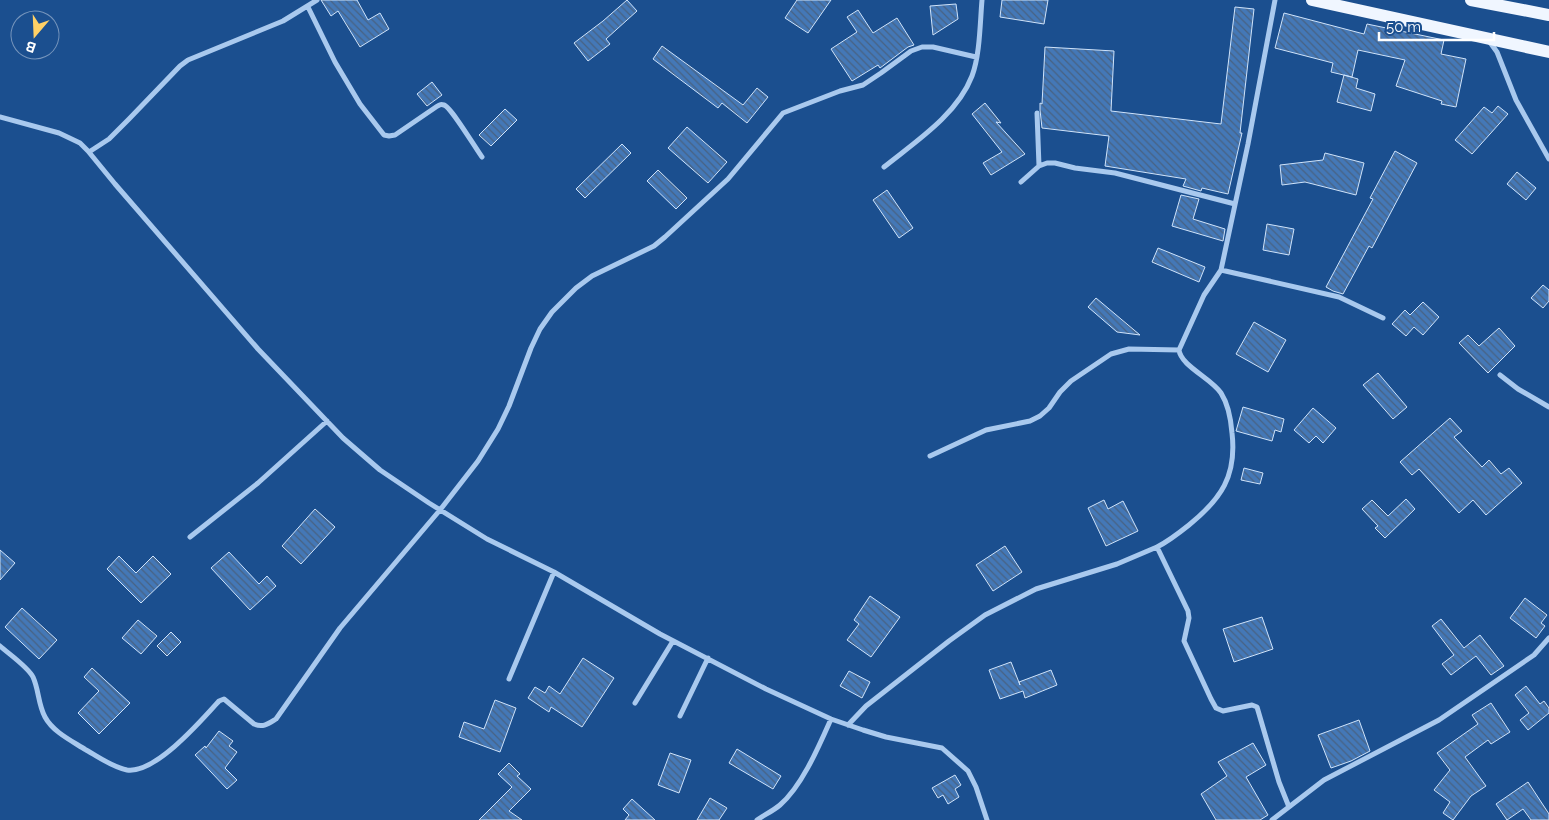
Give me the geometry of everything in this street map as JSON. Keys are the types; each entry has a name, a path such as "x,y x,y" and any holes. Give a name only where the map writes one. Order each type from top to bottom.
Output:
{"main road":[{"path":"1312,0 1549,52"},
{"path":"1471,0 1549,15"}],"street":[{"path":"89,152 109,138 188,60 223,44 284,21 318,0"},
{"path":"884,167 941,121 966,89 972,75 976,57 982,0"},
{"path":"848,725 866,706 985,615 1036,589 1117,564 1170,540 1214,502 1226,484 1234,454 1230,417 1220,392 1211,381 1182,359 1179,350 1204,295 1221,270 1248,144 1275,0"},
{"path":"308,7 335,62 360,104 384,135 395,134 441,104 451,111 482,158"},
{"path":"1488,39 1497,52 1516,100 1549,159"},
{"path":"0,646 32,675 45,717 52,727 111,764 128,770 144,768 161,757 182,740 219,701 224,699 254,724 259,726 267,725 276,719 340,628 440,510 478,461 498,429 509,406 531,348 540,330 552,312 576,288 592,276 654,246 665,238 728,179 782,114 840,91 863,85 911,51 922,47 933,47 976,57"},
{"path":"1037,113 1039,166"},
{"path":"0,116 59,133 80,143 258,349 343,438 380,470 487,539 554,572 674,641 766,689 848,725 886,737 942,748 968,771 976,787 987,820"},
{"path":"1021,182 1039,166 1055,163 1075,168 1115,173 1235,204"},
{"path":"1221,270 1340,297 1383,318"},
{"path":"930,456 986,430 1030,421 1040,416 1072,381 1111,354 1129,349 1179,350"},
{"path":"1500,375 1518,389 1549,407"},
{"path":"190,537 258,483 326,421"},
{"path":"1157,546 1188,611 1189,618 1184,640 1211,700 1216,708 1223,711 1252,705 1257,707 1279,782 1289,807"},
{"path":"509,679 554,572"},
{"path":"1272,820 1324,780 1439,720 1534,655 1549,638"},
{"path":"635,702 674,641"},
{"path":"680,716 708,658"},
{"path":"757,820 780,805 802,778 831,719"}],"building":[{"path":"321,0 357,0 368,20 380,13 389,29 360,47 338,11 331,16"},
{"path":"627,0 637,11 606,39 610,44 588,61 574,43"},
{"path":"797,0 831,0 808,33 785,18"},
{"path":"1002,0 1048,0 1044,24 1000,17"},
{"path":"956,4 958,19 933,35 930,6"},
{"path":"1235,7 1254,9 1240,133 1242,133 1228,194 1202,188 1201,191 1183,186 1186,179 1105,166 1109,136 1042,128 1040,103 1042,104 1045,47 1114,51 1111,111 1221,124"},
{"path":"858,10 873,33 897,18 914,45 908,47 880,68 878,65 852,81 831,49 857,32 847,17"},
{"path":"1284,13 1364,34 1367,24 1444,40 1441,54 1466,59 1456,107 1441,104 1442,101 1396,86 1405,60 1358,50 1352,77 1331,72 1333,63 1275,48"},
{"path":"662,46 743,105 757,88 768,97 747,123 722,103 718,108 653,59"},
{"path":"1344,75 1358,79 1356,88 1375,94 1371,111 1337,102"},
{"path":"432,82 442,95 427,106 417,94"},
{"path":"985,103 1001,123 996,122 1025,154 991,175 983,163 1002,152 972,114"},
{"path":"1498,106 1508,114 1472,154 1455,140 1484,107 1492,113"},
{"path":"505,109 517,120 491,146 479,135"},
{"path":"687,127 727,162 708,183 668,148"},
{"path":"622,144 631,153 585,198 576,189"},
{"path":"1395,151 1417,163 1372,248 1369,246 1343,294 1333,291 1326,287 1373,199 1370,198"},
{"path":"1325,153 1364,163 1356,195 1305,182 1282,185 1280,165 1323,160"},
{"path":"658,170 687,198 676,209 647,181"},
{"path":"1517,172 1536,188 1526,200 1507,184"},
{"path":"887,190 913,228 899,238 873,200"},
{"path":"1181,195 1199,199 1193,219 1225,229 1223,241 1172,226"},
{"path":"1267,224 1294,229 1289,255 1263,250"},
{"path":"1158,248 1205,267 1199,282 1152,262"},
{"path":"1543,285 1549,290 1549,301 1543,308 1531,298"},
{"path":"1096,298 1140,335 1117,332 1088,307"},
{"path":"1423,302 1439,317 1423,335 1414,327 1406,336 1392,324 1405,310 1410,315"},
{"path":"1254,322 1286,340 1268,372 1236,354"},
{"path":"1499,328 1515,346 1488,373 1459,343 1468,335 1479,346"},
{"path":"1378,373 1407,407 1393,419 1363,385"},
{"path":"1243,407 1284,419 1281,432 1275,430 1272,441 1236,431"},
{"path":"1313,408 1336,428 1323,443 1316,436 1309,443 1294,430"},
{"path":"1450,418 1462,431 1454,437 1482,467 1489,460 1501,474 1509,468 1522,483 1486,515 1473,500 1459,513 1419,469 1412,475 1400,462"},
{"path":"1244,468 1263,473 1260,484 1241,480"},
{"path":"1406,499 1415,509 1385,538 1375,528 1378,526 1362,509 1372,500 1388,516"},
{"path":"1104,500 1108,509 1123,501 1138,531 1106,546 1088,508"},
{"path":"315,509 335,527 301,564 282,546"},
{"path":"1005,546 1022,572 993,591 976,565"},
{"path":"0,550 15,563 0,580"},
{"path":"229,552 259,584 267,576 276,586 250,610 211,568"},
{"path":"119,556 136,573 153,556 171,574 141,603 107,569"},
{"path":"870,596 900,617 871,657 847,640 859,624 854,620"},
{"path":"1525,598 1547,615 1541,623 1545,626 1536,638 1510,618"},
{"path":"22,608 57,640 39,659 5,627"},
{"path":"1262,617 1273,649 1234,662 1223,629"},
{"path":"1441,619 1464,648 1480,635 1504,666 1491,675 1476,656 1451,675 1442,664 1454,655 1432,626"},
{"path":"138,620 157,636 141,654 122,638"},
{"path":"171,632 181,642 167,656 157,646"},
{"path":"583,658 614,678 582,727 551,707 549,712 528,698 535,687 545,693 549,686 560,694"},
{"path":"1011,662 1020,685 1019,682 1051,670 1057,685 1025,698 1023,691 1000,699 989,670"},
{"path":"92,668 130,703 99,734 78,713 99,691 84,677"},
{"path":"849,671 870,682 862,698 840,686"},
{"path":"1526,686 1540,704 1544,701 1549,708 1549,713 1528,730 1520,720 1529,713 1515,695"},
{"path":"495,700 516,708 500,752 459,737 464,722 484,729"},
{"path":"1491,703 1510,732 1491,744 1488,740 1465,757 1486,786 1471,796 1453,820 1443,813 1450,802 1434,790 1450,770 1437,753 1478,724 1472,715"},
{"path":"1359,720 1370,751 1351,761 1331,768 1318,735"},
{"path":"219,731 233,741 229,746 237,752 225,768 237,780 227,789 195,755 205,746 206,748"},
{"path":"1253,743 1266,765 1246,777 1268,815 1260,820 1216,820 1201,794 1227,776 1218,762"},
{"path":"737,749 781,776 773,789 729,763"},
{"path":"670,753 691,760 679,793 658,785"},
{"path":"509,763 520,774 517,776 531,789 509,811 522,820 479,820 512,787 498,774"},
{"path":"955,775 961,785 955,789 959,797 948,804 943,795 938,798 932,788"},
{"path":"1528,782 1549,814 1549,820 1531,820 1523,809 1507,820 1496,804"},
{"path":"710,798 727,808 719,820 697,820"},
{"path":"632,799 655,820 625,820 629,815 623,809"}]}
